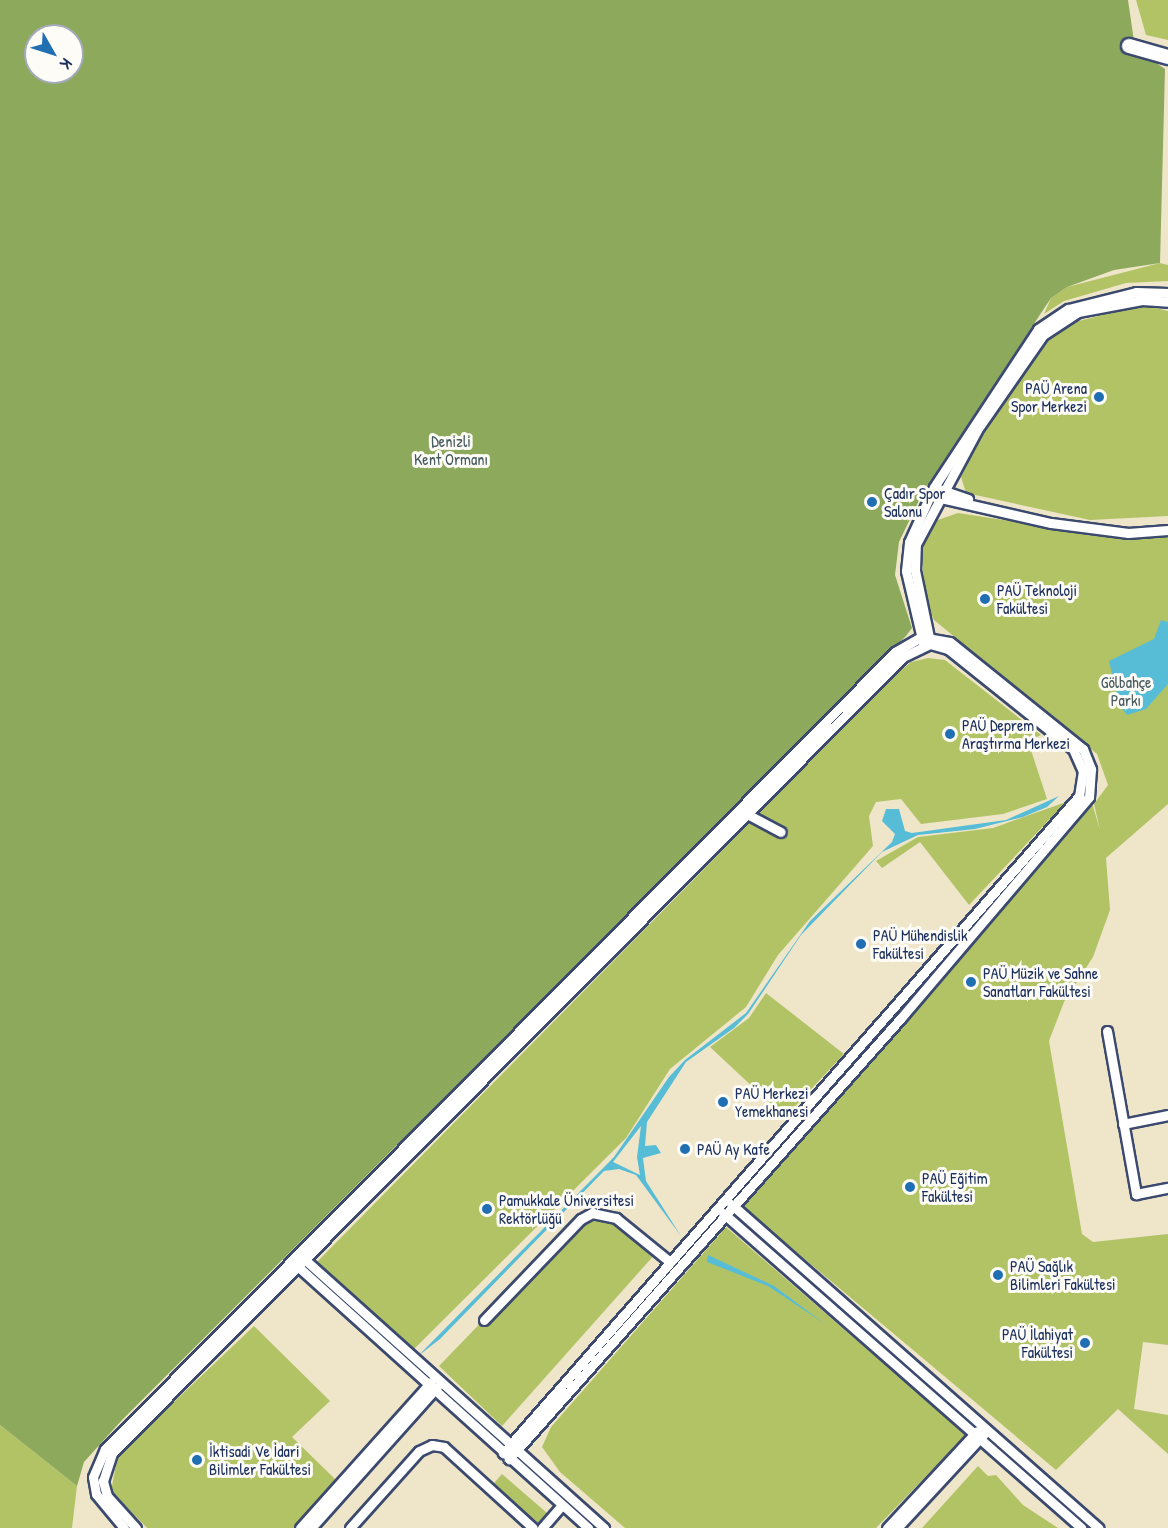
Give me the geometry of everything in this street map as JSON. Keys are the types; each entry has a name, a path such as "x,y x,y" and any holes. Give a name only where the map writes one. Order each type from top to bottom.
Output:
{"street":[{"path":"1129,46 1168,57"},
{"path":"926,641 914,558 935,493 1046,322 1068,309 1136,292 1168,293"},
{"path":"935,493 1049,328 1078,312 1142,300 1168,303"},
{"path":"935,493 1051,517 1121,528 1168,528"},
{"path":"124,1528 96,1494 93,1477 105,1449 903,657 926,641"},
{"path":"136,1528 107,1496 102,1481 112,1453 297,1260 895,652 926,641 950,642 1013,688 1083,750 1091,769 1089,797 1079,813 950,953 705,1233 509,1452"},
{"path":"747,814 781,832"},
{"path":"1107,1031 1136,1194 1168,1188"},
{"path":"1123,1124 1168,1115"},
{"path":"730,1204 1098,1528"},
{"path":"484,1320 581,1219 592,1213 616,1218 670,1262"},
{"path":"509,1452 670,1262 722,1213"},
{"path":"722,1213 1081,1528"},
{"path":"297,1260 509,1452 604,1528"},
{"path":"300,1528 434,1385"},
{"path":"311,1528 434,1385"},
{"path":"897,1528 984,1429"},
{"path":"887,1528 977,1437"},
{"path":"350,1528 419,1451 432,1445 444,1447 533,1528"},
{"path":"509,1452 588,1528"},
{"path":"542,1528 562,1505"}],"green space":[{"name":"Denizli Kent Ormanı","path":"0,0 1128,0 1135,48 1165,69 1160,263 1114,270 1067,287 1051,298 923,492 899,542 895,575 912,628 122,1420 84,1462 77,1486 0,1425"},
{"path":"1136,0 1168,0 1168,40 1146,35"},
{"path":"1160,263 1168,265 1168,281 1126,283 1064,301 1044,314 1051,298 1067,287"},
{"path":"1144,305 1168,311 1168,516 1090,520 966,493 961,477 989,422 1045,339 1066,324"},
{"name":"Gölbahçe Parkı","path":"958,513 1125,539 1168,527 1168,804 1106,858 1110,910 1093,957 1064,1002 1049,1041 1082,1234 1093,1242 1168,1234 1168,1345 1143,1342 1134,1409 1168,1415 1168,1454 1118,1409 1056,1470 739,1204 1092,803 1100,830 1094,804 1108,785 1097,754 934,620 925,599 921,545 932,522"},
{"path":"928,658 945,660 1041,735 1028,741 1047,799 1003,814 921,824 901,799 876,802 869,816 873,846 778,955 746,1007 670,1069 626,1138 413,1350 317,1262 892,678 911,662"},
{"path":"1066,802 969,905 920,842 882,868 876,861 918,837 993,828"},
{"path":"766,993 844,1054 785,1117 710,1047 749,1018"},
{"path":"604,1214 656,1253 502,1426 439,1366 581,1219"},
{"path":"726,1227 966,1435 876,1528 625,1528 560,1472 542,1447 551,1427"},
{"path":"254,1326 330,1401 292,1437 336,1480 294,1528 147,1528 111,1491 118,1455"},
{"path":"0,1425 77,1486 72,1528 0,1528"},
{"path":"978,1466 988,1476 996,1475 1023,1505 1058,1528 922,1528"},
{"path":"502,1474 547,1513 539,1523 493,1484"}],"water":[{"path":"1161,620 1168,622 1168,684 1146,709 1127,715 1120,706 1109,661 1154,639"},
{"path":"1059,796 1047,807 1023,817 975,829 918,835 882,852 801,935 748,1014 734,1028 686,1062 647,1122 645,1146 656,1145 661,1153 643,1158 646,1181 681,1236 636,1175 619,1169 604,1171 440,1339 418,1356 614,1157 669,1077 685,1060 746,1013 810,921 892,842 895,834 882,821 886,809 899,809 905,831 912,833 1006,820","holes":["641,1126 637,1157 640,1175 613,1162"]},
{"path":"708,1255 774,1286 825,1324 768,1286 707,1262"}],"place":[{"name":"PAÜ Arena Spor Merkezi","path":"1099,397"},
{"name":"Çadır Spor Salonu","path":"872,502"},
{"name":"PAÜ Teknoloji Fakültesi","path":"985,599"},
{"name":"PAÜ Deprem Araştırma Merkezi","path":"950,734"},
{"name":"PAÜ Mühendislik Fakültesi","path":"861,944"},
{"name":"PAÜ Müzik ve Sahne Sanatları Fakültesi","path":"971,982"},
{"name":"PAÜ Merkezi Yemekhanesi","path":"723,1102"},
{"name":"PAÜ Ay Kafe","path":"685,1149"},
{"name":"PAÜ Eğitim Fakültesi","path":"910,1187"},
{"name":"Pamukkale Üniversitesi Rektörlüğü","path":"487,1209"},
{"name":"PAÜ Sağlık Bilimleri Fakültesi","path":"998,1275"},
{"name":"PAÜ İlahiyat Fakültesi","path":"1085,1343"},
{"name":"İktisadi Ve İdari Bilimler Fakültesi","path":"197,1460"}]}
